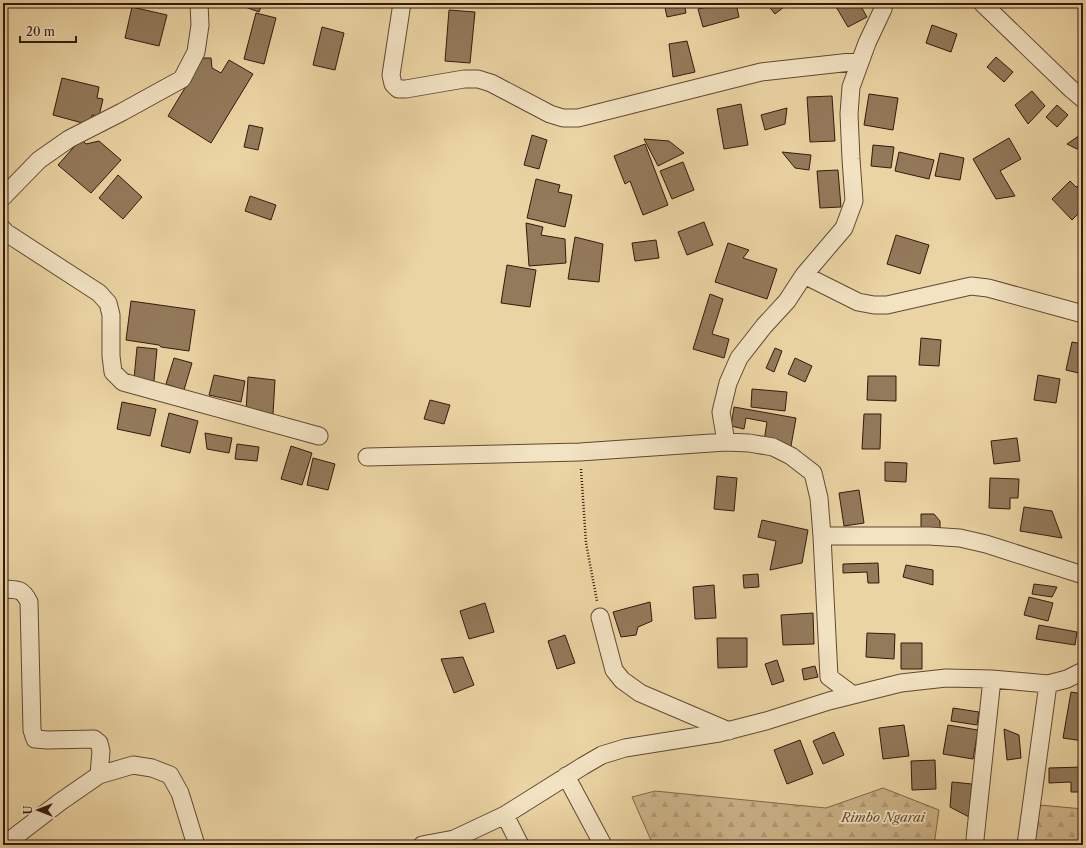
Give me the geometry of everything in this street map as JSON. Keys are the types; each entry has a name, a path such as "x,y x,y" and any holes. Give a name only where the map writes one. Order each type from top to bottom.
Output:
{"street":[{"path":"3,197 39,160 69,139 182,79 196,52 200,25 199,3"},
{"path":"402,3 391,75 393,84 398,89 478,78 491,83 550,114 563,118 578,118 761,72 860,61"},
{"path":"726,442 721,412 728,383 739,358 764,326 787,301 804,275 844,228 854,201 849,114 851,87 867,42 883,9 884,3"},
{"path":"982,3 1076,89 1083,99"},
{"path":"3,229 5,232 98,293 108,303 111,316 111,356 113,372 123,382 319,436"},
{"path":"804,275 858,302 874,306 887,305 971,286 988,288 1083,314"},
{"path":"368,457 580,452 726,442 749,443 773,447 791,456 813,473 819,498 829,701"},
{"path":"822,536 929,536 960,538 986,544 1083,575"},
{"path":"3,589 24,593 29,602 32,730 35,739 94,739 99,743 101,751 99,775"},
{"path":"600,617 614,670 622,680 640,693 729,731"},
{"path":"422,845 455,842 505,815 602,755 625,748 671,742 729,731 829,701 854,696 901,683 946,678 992,679 1048,684 1067,679 1083,671"},
{"path":"829,677 854,696"},
{"path":"975,838 992,679"},
{"path":"1026,845 1048,684"},
{"path":"4,845 60,802 99,775 133,765 152,768 170,775 180,793 196,845"},
{"path":"566,776 603,845"},
{"path":"505,815 520,845"}],"path":[{"path":"580,452 586,543 600,617"}],"green space":[{"name":"Rimbo Ngarai","path":"883,788 939,810 934,845 653,845 632,797 655,791 826,808"},
{"path":"1040,805 1083,809 1083,845 1034,845"}],"building":[{"path":"234,3 273,3 271,7 262,4 259,12"},
{"path":"664,3 684,3 686,13 667,17"},
{"path":"724,3 736,3 739,17 703,27 698,9"},
{"path":"766,3 789,3 775,14"},
{"path":"839,3 859,3 867,17 848,27 835,5"},
{"path":"132,7 167,15 159,46 125,38"},
{"path":"449,10 475,12 470,63 445,61"},
{"path":"256,13 276,18 264,64 244,59"},
{"path":"932,25 957,34 951,52 926,43"},
{"path":"322,27 344,33 335,70 313,65"},
{"path":"687,41 695,72 673,77 669,44"},
{"path":"996,57 1013,72 1004,82 987,67"},
{"path":"203,58 211,58 212,68 221,73 229,60 253,74 211,143 168,116"},
{"path":"62,78 99,87 97,98 103,99 99,116 92,115 90,125 53,115"},
{"path":"1032,91 1045,106 1028,124 1015,105"},
{"path":"869,94 898,98 893,130 864,125"},
{"path":"832,96 835,141 810,142 807,97"},
{"path":"741,104 748,145 724,149 717,109"},
{"path":"1057,105 1068,115 1057,127 1046,117"},
{"path":"787,108 785,124 765,130 761,115"},
{"path":"249,125 263,128 258,150 244,147"},
{"path":"1083,133 1083,145 1077,149 1067,144"},
{"path":"532,135 547,140 539,169 524,165"},
{"path":"1009,138 1021,159 1000,171 1015,196 996,199 973,159"},
{"path":"81,139 86,144 99,141 121,160 91,193 58,165"},
{"path":"644,139 669,141 684,153 658,166"},
{"path":"645,144 668,205 643,215 630,181 625,184 614,156"},
{"path":"873,145 894,147 891,168 871,166"},
{"path":"782,152 811,155 809,170 795,168"},
{"path":"899,152 934,160 929,179 895,171"},
{"path":"940,153 964,158 960,180 935,176"},
{"path":"683,162 694,190 672,199 660,171"},
{"path":"838,170 841,207 820,208 817,171"},
{"path":"118,175 142,197 123,219 99,198"},
{"path":"536,179 560,185 558,192 572,195 565,227 527,218"},
{"path":"1070,181 1076,187 1083,185 1083,209 1072,220 1052,199"},
{"path":"250,196 276,205 271,220 245,211"},
{"path":"704,222 713,245 687,255 678,232"},
{"path":"526,223 543,227 541,235 565,239 566,263 529,266"},
{"path":"896,235 929,245 920,274 887,264"},
{"path":"575,237 603,244 599,282 568,279"},
{"path":"656,240 659,258 635,261 632,243"},
{"path":"728,243 749,250 743,258 777,269 767,299 715,282"},
{"path":"507,265 536,270 530,307 501,303"},
{"path":"1083,293 1083,308 1077,305"},
{"path":"710,294 723,299 712,334 729,339 724,358 693,349"},
{"path":"131,301 195,310 189,351 126,340"},
{"path":"921,338 941,340 939,366 919,365"},
{"path":"1072,342 1083,344 1083,374 1066,370"},
{"path":"137,347 157,349 154,381 134,379"},
{"path":"775,348 782,351 774,372 766,368"},
{"path":"174,358 192,363 184,390 166,384"},
{"path":"795,358 812,366 805,382 788,374"},
{"path":"214,375 245,381 241,402 209,395"},
{"path":"1038,375 1060,379 1056,403 1034,400"},
{"path":"868,376 896,376 896,401 867,400"},
{"path":"248,377 275,380 273,414 246,412"},
{"path":"752,389 787,392 785,411 751,407"},
{"path":"430,400 450,405 444,424 424,419"},
{"path":"122,402 156,409 150,436 117,429"},
{"path":"734,407 796,418 791,446 764,441 767,422 746,418 744,429 731,426"},
{"path":"169,413 198,421 190,453 161,446"},
{"path":"864,414 881,414 880,449 862,449"},
{"path":"205,433 232,438 229,453 207,449"},
{"path":"1017,438 1020,461 994,464 991,441"},
{"path":"237,444 259,447 257,461 235,459"},
{"path":"291,446 312,453 302,485 281,479"},
{"path":"313,458 335,464 328,490 307,485"},
{"path":"885,462 907,463 906,482 885,481"},
{"path":"717,476 737,478 734,511 714,509"},
{"path":"990,478 1019,479 1018,498 1010,498 1010,509 989,508"},
{"path":"859,490 864,523 844,526 839,493"},
{"path":"1024,507 1052,511 1062,538 1020,531"},
{"path":"921,514 934,514 940,521 940,530 921,531"},
{"path":"762,520 808,530 802,563 770,570 776,541 758,537"},
{"path":"878,563 879,583 868,583 867,572 843,573 843,564"},
{"path":"906,565 933,570 933,585 903,577"},
{"path":"758,574 759,587 744,588 743,575"},
{"path":"1034,584 1057,587 1052,597 1032,594"},
{"path":"714,585 716,618 695,619 693,587"},
{"path":"1029,597 1053,603 1048,621 1024,615"},
{"path":"650,602 652,621 638,627 636,635 621,637 613,612"},
{"path":"485,603 494,632 469,639 460,611"},
{"path":"813,613 814,644 783,645 781,615"},
{"path":"1039,625 1077,632 1075,645 1036,639"},
{"path":"867,633 895,634 894,659 866,657"},
{"path":"565,635 575,663 557,669 548,641"},
{"path":"717,638 747,638 747,667 718,668"},
{"path":"901,643 922,643 922,669 901,669"},
{"path":"463,657 474,685 454,693 441,659"},
{"path":"777,660 784,681 772,685 765,664"},
{"path":"815,666 818,677 804,680 802,669"},
{"path":"1071,692 1083,694 1083,741 1063,738"},
{"path":"953,708 979,712 977,725 951,721"},
{"path":"904,725 909,756 883,759 879,728"},
{"path":"948,725 978,730 973,759 943,754"},
{"path":"1004,729 1019,735 1021,758 1007,760"},
{"path":"834,732 844,755 823,764 813,741"},
{"path":"800,740 813,774 787,784 774,750"},
{"path":"935,760 936,789 912,790 911,761"},
{"path":"1083,767 1083,792 1071,792 1071,782 1049,783 1049,768"},
{"path":"952,782 972,784 969,817 950,807"}]}
